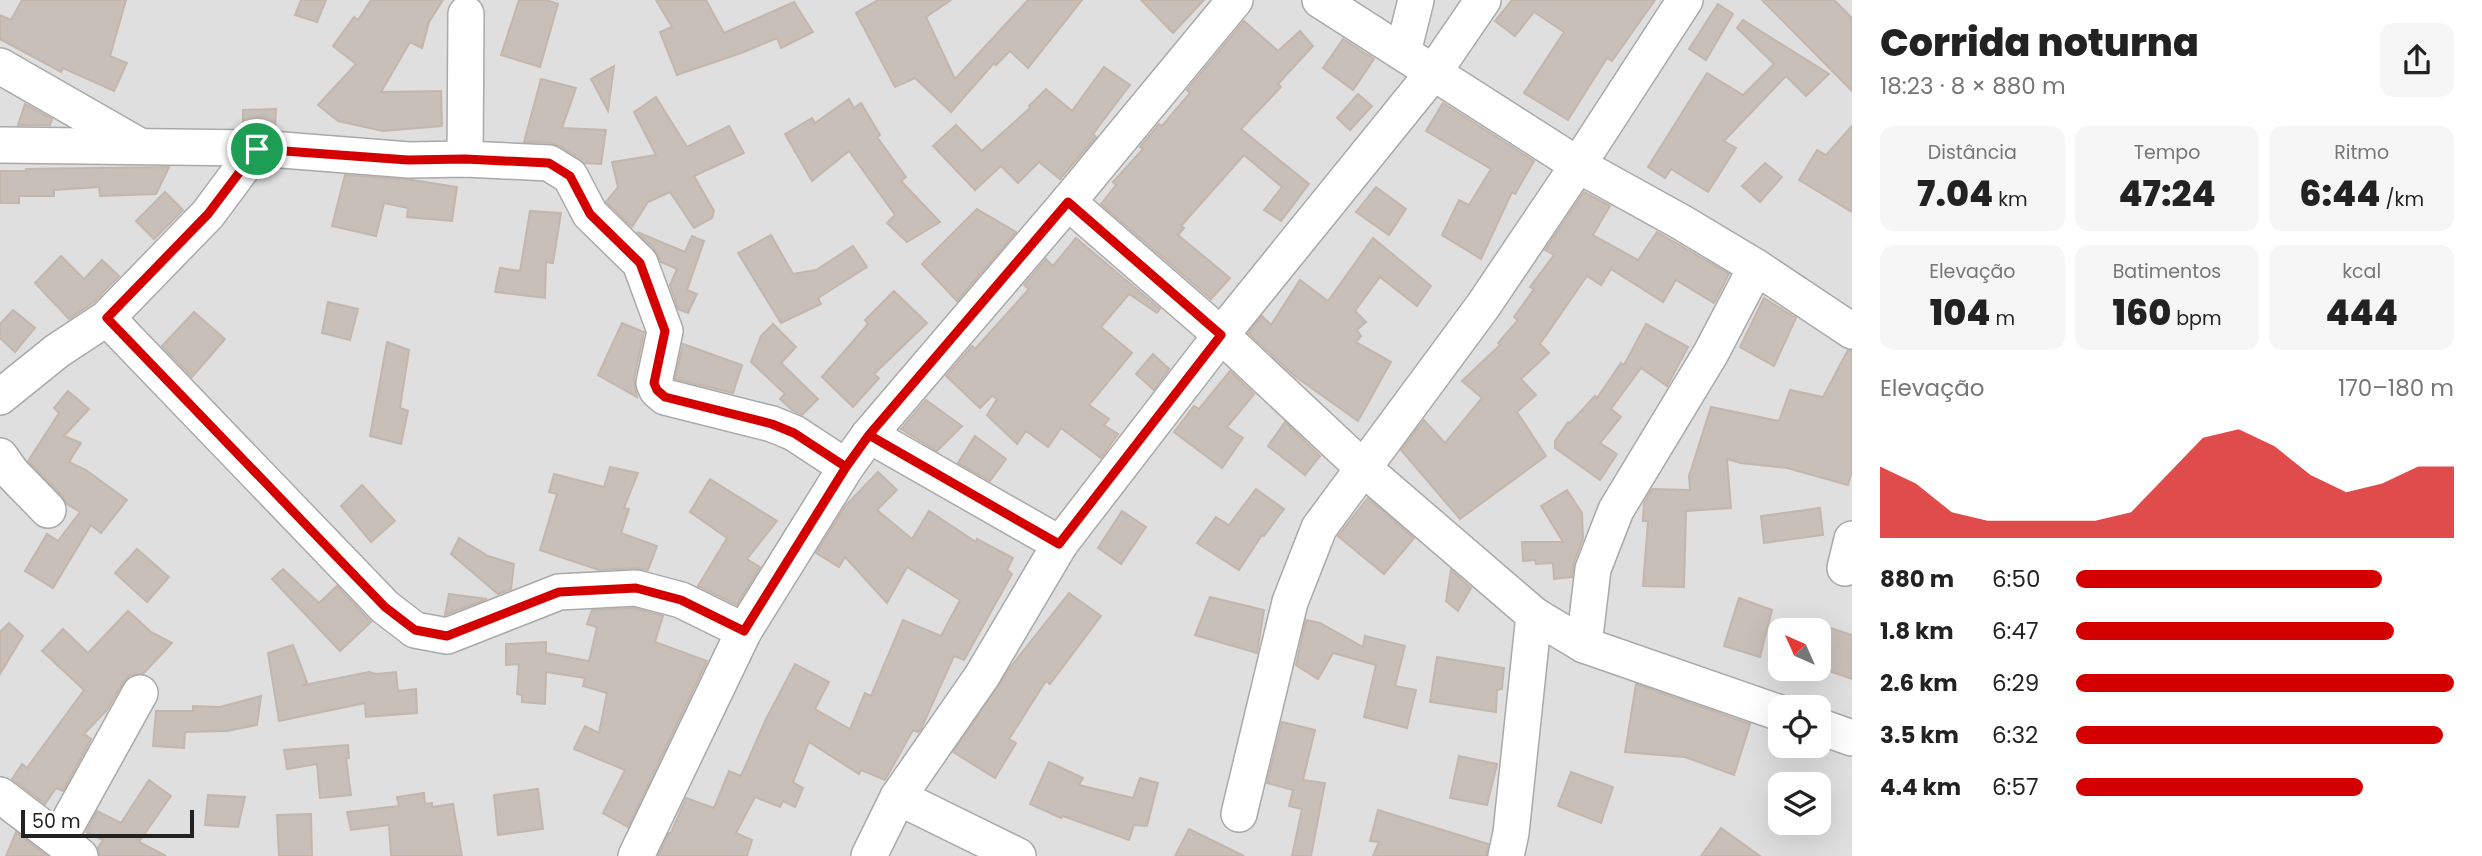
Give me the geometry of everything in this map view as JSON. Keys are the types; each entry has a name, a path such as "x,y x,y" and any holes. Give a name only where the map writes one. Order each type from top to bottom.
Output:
{"street":[{"path":"632,855 744,631 846,467 869,435 1068,202 1235,0"},
{"path":"1320,0 1578,165 1756,267 1852,331"},
{"path":"1403,52 1416,0"},
{"path":"869,856 898,797 982,676 1059,544 1221,335 1433,73 1483,0"},
{"path":"1239,814 1290,602 1319,527 1483,306 1685,0"},
{"path":"465,159 466,14"},
{"path":"0,66 139,146"},
{"path":"0,145 257,149 408,160 465,159 549,163 570,176 590,214 640,263 665,331 655,372 654,383 657,390 665,397 772,424 794,433 846,467"},
{"path":"0,397 57,351 107,318 208,214 257,149"},
{"path":"1068,202 1221,335 1362,467 1534,615 1584,645 1768,709"},
{"path":"1584,645 1593,569 1616,510 1710,353 1756,267"},
{"path":"107,318 385,607 415,630 447,636 559,592 636,588 681,600 744,631"},
{"path":"869,435 1059,544"},
{"path":"0,456 12,473 48,510"},
{"path":"1506,856 1517,786 1534,615"},
{"path":"0,795 70,848 140,693"},
{"path":"1831,731 1852,738"},
{"path":"898,797 1018,856"}],"shaded area":[{"path":"0,0 1852,0 1852,856 0,856"}],"building":[{"path":"22,0 126,0 110,56 127,63 114,91 63,68 61,72 0,39 0,15 11,20"},
{"path":"301,0 326,0 317,22 295,15"},
{"path":"371,0 443,0 429,22 422,48 410,42 381,92 441,91 442,126 383,131 338,121 318,105 356,64 333,46 354,17 358,20"},
{"path":"519,0 546,0 558,4 540,67 501,55"},
{"path":"656,0 706,0 724,33 794,2 813,32 781,48 777,38 677,75 660,32 672,27"},
{"path":"878,0 951,0 926,17 955,79 1028,0 1082,0 1028,68 1010,51 996,65 994,63 951,112 915,78 895,87 856,13"},
{"path":"1141,0 1204,0 1173,33"},
{"path":"1512,0 1655,0 1612,61 1607,58 1568,120 1524,93 1564,32 1534,12 1515,36 1495,21"},
{"path":"1762,0 1834,0 1852,18 1852,91"},
{"path":"1718,4 1733,14 1706,60 1689,49"},
{"path":"1743,20 1829,74 1806,96 1786,76 1724,141 1736,148 1708,192 1671,169 1665,178 1648,167 1707,73 1743,95 1774,64 1737,28"},
{"path":"1244,21 1278,51 1300,31 1313,46 1278,84 1281,87 1241,129 1309,184 1281,221 1264,210 1282,187 1244,155 1181,226 1184,228 1178,235 1230,278 1211,299 1101,204 1116,185 1113,182 1143,149 1140,147 1190,93 1187,90"},
{"path":"1343,39 1374,59 1353,90 1323,68"},
{"path":"614,66 608,111 591,79"},
{"path":"1104,67 1130,85 1093,134 1096,137 1060,179 1039,162 1018,183 1001,166 975,190 933,146 956,125 982,151 1030,108 1046,89 1072,111"},
{"path":"541,79 576,88 562,128 606,130 601,164 584,163 551,143 524,142"},
{"path":"1358,94 1372,106 1350,130 1337,118"},
{"path":"656,97 687,147 729,126 744,153 694,176 714,211 712,218 694,228 670,192 648,202 632,227 606,202 618,187 612,162 656,155 634,112"},
{"path":"849,99 854,108 861,103 880,135 877,137 906,177 901,181 940,222 907,242 887,223 895,215 849,151 812,181 785,134 812,118 815,123"},
{"path":"1443,103 1534,161 1515,194 1512,192 1481,259 1442,235 1459,200 1469,205 1491,169 1426,131"},
{"path":"25,104 52,119 50,125 18,125"},
{"path":"276,109 275,129 243,128 243,110"},
{"path":"1852,126 1852,212 1799,180 1817,150 1826,155"},
{"path":"1765,163 1782,177 1760,202 1742,186"},
{"path":"169,167 156,194 100,196 99,187 54,190 54,196 19,196 19,203 0,203 0,171"},
{"path":"345,175 413,180 457,187 452,221 407,217 408,208 384,203 376,236 332,226"},
{"path":"1376,187 1406,209 1389,235 1356,212"},
{"path":"165,192 183,210 154,239 136,221"},
{"path":"1584,192 1610,206 1593,235 1638,260 1657,232 1729,274 1714,303 1676,280 1663,302 1611,269 1601,285 1587,276 1540,344 1549,353 1521,379 1536,395 1517,412 1546,456 1460,519 1401,450 1424,420 1445,443 1482,398 1462,381 1500,345 1498,343 1518,320 1514,317 1534,289 1530,287 1554,255 1545,250"},
{"path":"977,209 1016,232 957,301 922,264"},
{"path":"530,211 561,213 553,263 546,262 545,298 495,292 500,268 520,271"},
{"path":"637,232 685,252 692,236 704,241 687,290 697,294 688,313 678,309 670,285 677,269 661,262 654,249"},
{"path":"771,235 793,274 816,270 853,246 867,267 818,298 821,304 781,323 738,253"},
{"path":"1076,238 1160,309 1157,313 1129,294 1101,327 1132,353 1089,405 1109,419 1104,425 1118,434 1101,458 1061,428 1048,447 1026,431 1017,444 987,415 997,399 992,396 980,408 946,376 972,346 975,349 1029,289 1024,285 1046,259 1053,266"},
{"path":"1373,238 1431,286 1417,306 1380,277 1355,311 1366,322 1357,330 1361,336 1356,342 1391,362 1358,421 1296,377 1248,333 1262,316 1271,325 1300,280 1328,301"},
{"path":"61,256 84,279 102,260 119,276 94,302 69,319 35,283"},
{"path":"894,291 927,323 874,374 879,378 853,407 822,377 868,324 865,320"},
{"path":"1764,298 1796,318 1774,366 1740,347"},
{"path":"328,302 358,309 350,340 322,333"},
{"path":"13,310 35,328 15,352 0,338 0,324"},
{"path":"194,312 225,339 192,377 162,346"},
{"path":"622,323 644,332 634,379 637,397 598,375"},
{"path":"773,324 796,347 781,363 818,399 802,415 780,399 785,394 751,362 761,336"},
{"path":"1646,324 1688,347 1667,386 1641,368 1611,409 1621,417 1600,443 1617,454 1600,480 1555,448 1555,441 1568,422 1570,423 1595,396 1597,398 1621,363 1624,365"},
{"path":"387,342 409,350 400,408 408,411 401,444 370,436"},
{"path":"683,344 742,365 733,393 675,379"},
{"path":"1848,350 1852,351 1852,471 1848,485 1787,468 1727,459 1731,508 1686,511 1684,587 1643,586 1648,521 1643,521 1644,503 1652,489 1690,490 1689,476 1711,407 1779,421 1790,390 1823,397"},
{"path":"1153,354 1169,369 1154,390 1136,374"},
{"path":"1230,371 1254,394 1227,427 1243,438 1222,468 1174,432 1194,406 1199,409"},
{"path":"68,391 89,409 64,436 81,443 69,462 86,470 127,500 101,533 91,525 53,588 25,571 47,534 58,541 80,512 67,504 28,461 59,413 54,408"},
{"path":"926,400 962,426 937,451 901,429"},
{"path":"1285,422 1320,456 1305,475 1268,446"},
{"path":"975,436 1006,459 990,481 958,463"},
{"path":"610,467 638,473 624,508 629,509 621,533 657,546 648,570 599,570 540,550 557,494 549,492 554,474 604,487"},
{"path":"878,472 897,490 877,510 912,539 929,511 976,542 977,539 1013,558 1007,570 1012,574 964,660 954,656 921,729 918,732 913,730 885,780 861,770 859,774 809,742 793,782 803,788 795,807 783,801 780,807 755,797 736,833 752,840 747,856 658,856 686,798 714,808 729,771 741,776 766,719 795,664 829,682 815,709 850,729 865,693 871,696 903,620 941,636 960,600 907,567 887,603 845,557 839,567 816,553 846,505"},
{"path":"710,479 777,521 747,559 760,567 737,605 698,586 727,538 690,512"},
{"path":"362,485 395,521 371,542 341,506"},
{"path":"1256,489 1284,509 1264,536 1262,535 1239,570 1197,543 1216,517 1229,525"},
{"path":"1567,490 1582,513 1583,538 1574,562 1572,577 1554,579 1553,563 1536,564 1535,560 1523,561 1522,542 1563,542 1541,506"},
{"path":"1368,498 1414,538 1384,574 1338,536"},
{"path":"1820,508 1823,535 1764,543 1761,516"},
{"path":"1122,511 1146,527 1121,564 1098,548"},
{"path":"459,538 488,556 514,564 511,589 498,594 451,554"},
{"path":"137,549 169,577 147,602 115,573"},
{"path":"283,569 319,603 337,586 371,622 340,651 272,579"},
{"path":"1451,570 1471,588 1458,611 1446,601"},
{"path":"1069,593 1101,616 1050,684 1046,681 1009,739 1016,743 995,778 953,752 1009,669"},
{"path":"449,594 487,599 445,615"},
{"path":"1210,597 1264,610 1257,653 1195,635"},
{"path":"1739,598 1772,610 1760,657 1724,646"},
{"path":"634,608 663,616 655,642 707,661 628,827 603,813 625,770 574,749 585,726 599,733 607,693 583,686 585,678 546,672 545,704 522,702 522,695 517,694 519,664 506,665 506,644 546,642 546,653 589,661 597,627 587,624 592,610"},
{"path":"128,611 151,632 172,643 143,674 130,675 123,683 107,710 84,734 91,739 63,791 56,788 45,804 12,779 22,764 27,768 84,690 42,651 63,629 88,653"},
{"path":"1306,620 1320,623 1363,647 1365,636 1405,646 1395,686 1416,690 1407,728 1364,717 1376,665 1333,653 1318,679 1296,665"},
{"path":"9,623 23,636 0,674 0,632"},
{"path":"1831,628 1852,635 1852,679 1831,672"},
{"path":"293,645 307,682 304,685 369,672 396,672 398,691 416,689 417,713 366,717 365,703 279,721 268,653"},
{"path":"1437,657 1504,668 1502,689 1497,690 1496,712 1430,702"},
{"path":"1636,684 1750,724 1734,775 1685,757 1625,752"},
{"path":"261,696 257,725 227,731 185,732 184,748 153,746 156,711 193,711 193,706 220,707"},
{"path":"1282,722 1315,730 1303,780 1325,783 1311,856 1292,856 1302,809 1289,806 1293,790 1267,783"},
{"path":"348,745 349,758 346,758 351,795 320,798 317,764 287,769 284,750"},
{"path":"1459,756 1497,764 1487,805 1450,798"},
{"path":"1049,762 1083,778 1079,785 1133,798 1140,778 1158,783 1147,826 1134,825 1129,840 1063,816 1061,818 1030,804"},
{"path":"1571,772 1613,787 1601,823 1558,806"},
{"path":"149,780 171,796 139,842 166,856 100,856 98,848 103,840 86,832 97,811 121,823"},
{"path":"538,789 543,829 498,835 494,795"},
{"path":"424,793 425,804 432,803 432,807 453,804 462,856 391,856 389,825 351,830 347,812 399,806 397,797"},
{"path":"208,795 245,797 238,827 205,825"},
{"path":"1378,810 1488,844 1486,856 1373,856 1379,842 1370,841"},
{"path":"311,814 312,856 279,856 277,815"},
{"path":"1721,828 1760,856 1701,856"},
{"path":"1189,829 1244,856 1175,856"},
{"path":"16,832 47,856 6,856"}],"route":[{"path":"257,149 208,214 107,318 385,607 415,630 447,636 559,592 636,588 681,600 744,631 846,467 869,435 1059,544 1221,335 1068,202 869,435 846,467 794,433 772,424 665,397 657,390 654,383 655,372 665,331 640,263 590,214 570,176 549,163 465,159 408,160 257,149"}]}
